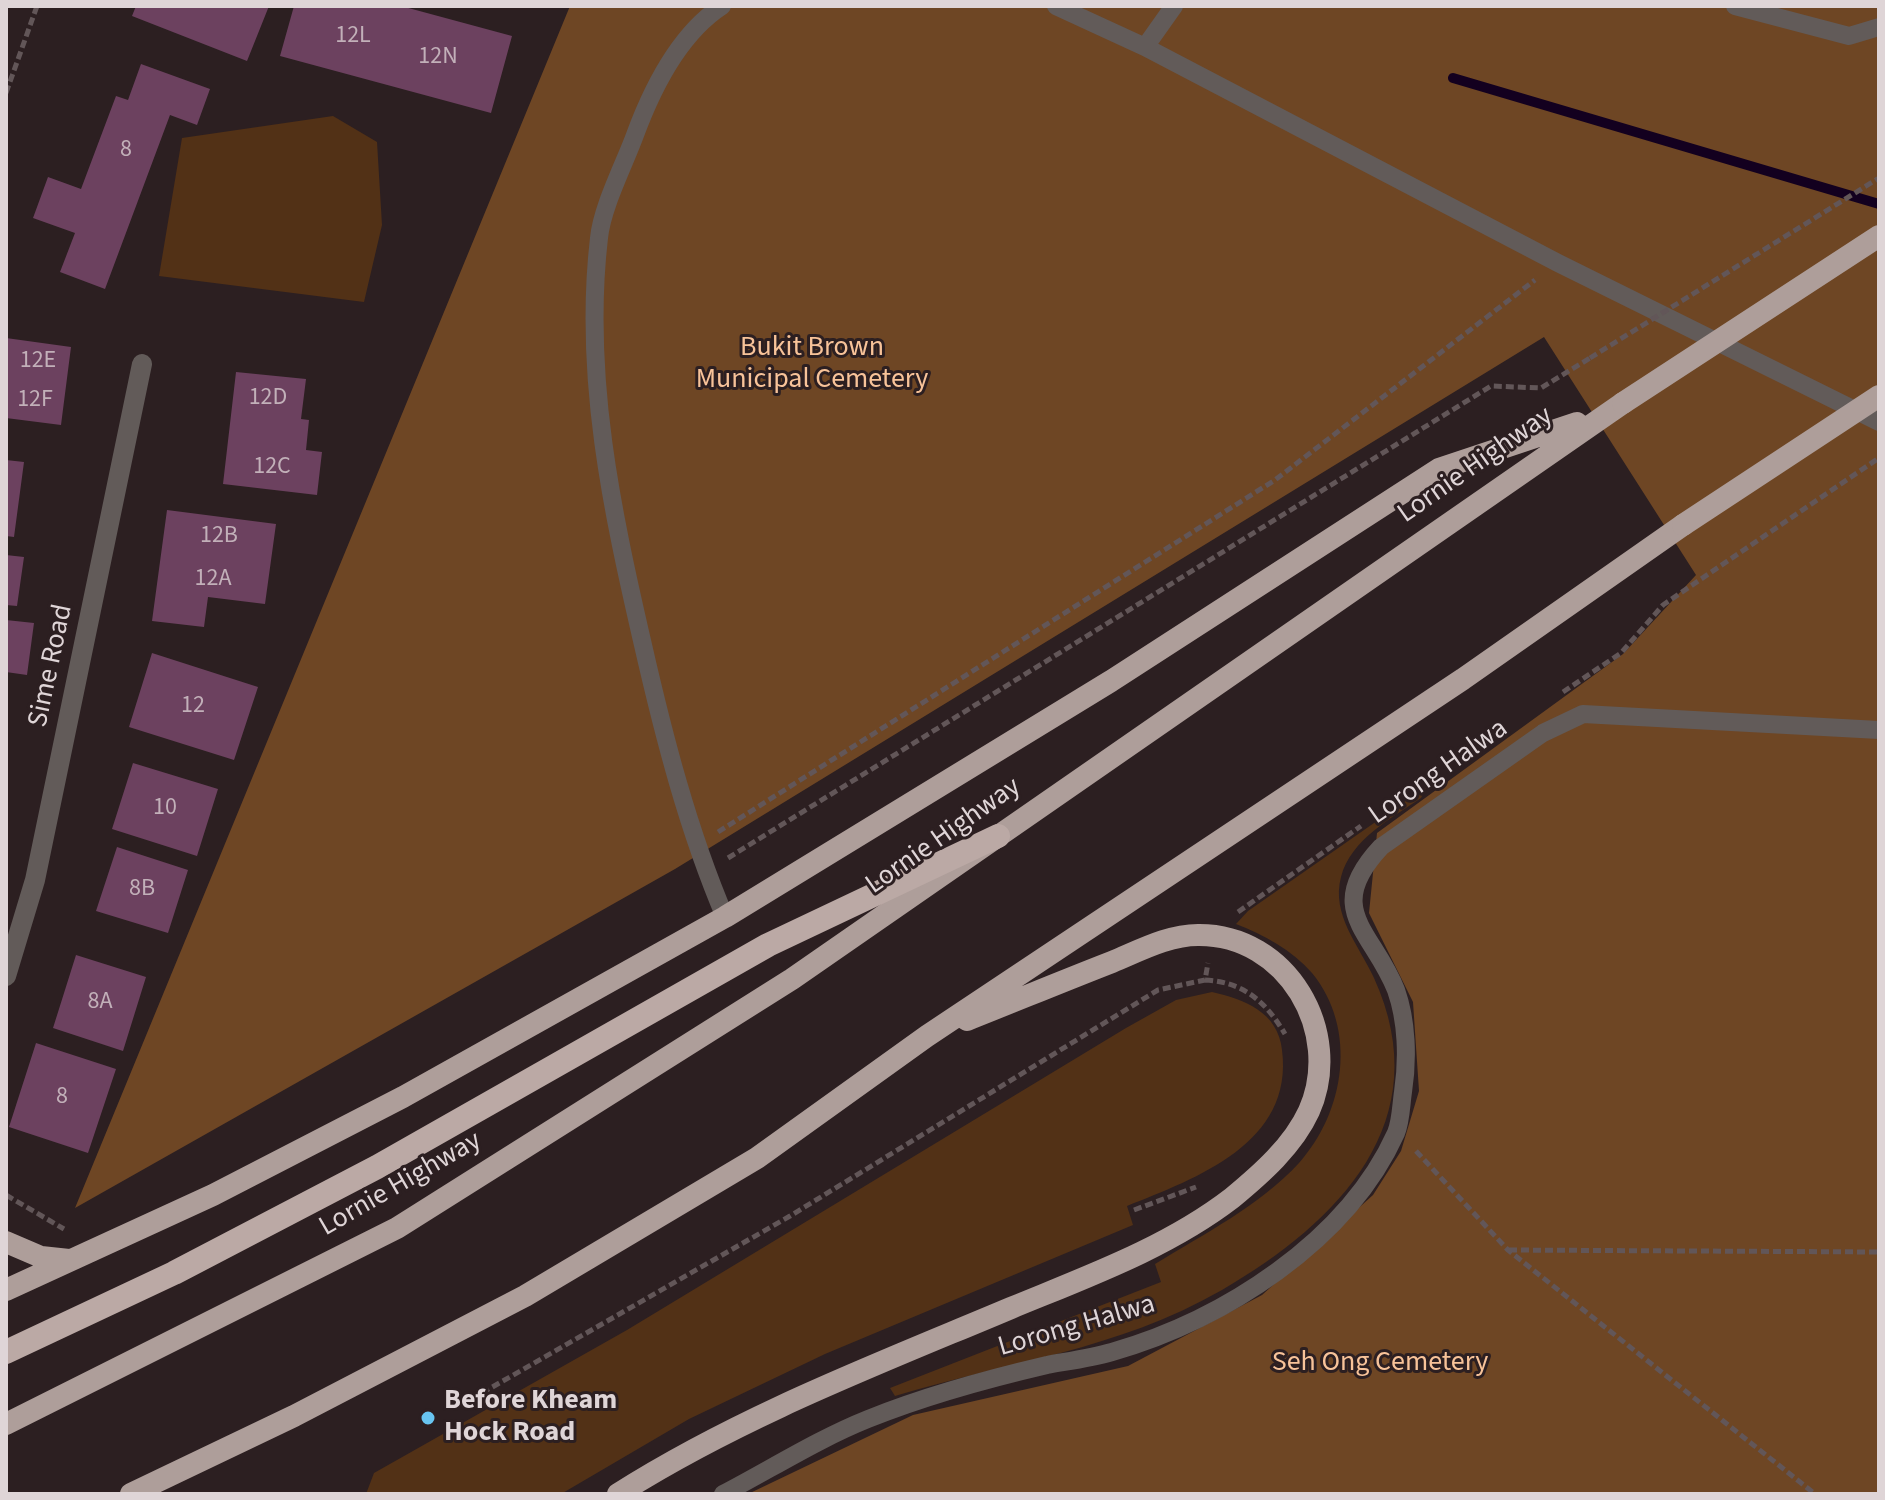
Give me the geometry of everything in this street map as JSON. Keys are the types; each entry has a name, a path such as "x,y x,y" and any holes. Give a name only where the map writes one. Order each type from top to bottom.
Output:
{"highway":[{"name":"Lornie Highway","path":"6,1424 397,1228 792,979 1603,414 1879,236"},
{"path":"131,1494 321,1402 525,1296 757,1158 927,1036 1463,679 1683,525 1879,396"},
{"path":"6,1290 213,1195 403,1097 725,917 1111,681 1439,469 1603,414"},
{"path":"6,1352 174,1273 377,1167 768,945 998,836"},
{"path":"618,1494 716,1438 806,1395 1130,1258 1230,1199 1276,1159 1308,1113 1320,1077 1312,1011 1293,981 1262,951 1213,936 1175,937 927,1036"},
{"path":"6,1242 41,1257 71,1260"},
{"path":"160,1494 179,1471"}],"street":[{"name":"Sime Road","path":"6,976 35,880 142,364"}],"lane":[{"path":"722,6 675,55 647,103 599,233 594,312 596,397 622,552 662,728 697,845 725,917"},
{"path":"1056,6 1145,47 1558,263 1879,422"},
{"path":"1145,47 1174,6"},
{"path":"1735,6 1849,36 1879,27"},
{"name":"Lorong Halwa","path":"723,1494 867,1419 960,1389 1111,1353 1166,1334 1222,1306 1273,1273 1331,1225 1369,1180 1397,1131 1406,1050 1396,991 1359,928 1353,904 1356,882 1366,862 1381,847 1562,722 1583,714 1652,715 1879,730"}],"path":[{"path":"6,93 37,6"},
{"path":"711,884 727,859 1491,386 1541,388 1879,178"},
{"path":"697,845 1275,480 1558,263"},
{"path":"1556,697 1621,653 1663,605 1879,458"},
{"path":"1205,980 1213,936 1222,917 1238,911 1372,819"},
{"path":"482,1393 790,1216 1158,990 1205,980 1228,981 1247,990 1268,1007 1288,1045"},
{"path":"1397,1131 1508,1250 1815,1494"},
{"path":"1134,1210 1198,1186 1208,1179"},
{"path":"1508,1250 1879,1252"}],"shaded area":[{"path":"333,116 377,142 382,225 364,302 159,276 182,138"},
{"path":"1427,786 1421,798 1363,841 1346,864 1341,877 1339,891 1343,917 1374,978 1391,1030 1394,1078 1385,1122 1366,1162 1339,1199 1304,1233 1265,1263 1182,1311 1062,1353 895,1396 890,1388 1161,1282 1155,1264 1249,1206 1299,1163 1327,1120 1335,1095 1340,1070 1336,1019 1327,995 1296,957 1236,924 1248,911"},
{"path":"1212,992 1258,1009 1274,1026 1282,1050 1282,1082 1273,1110 1257,1133 1210,1169 1127,1206 1133,1225 825,1354 689,1419 561,1494 366,1494 374,1473 627,1330 1126,1028 1176,1000"}],"green space":[{"name":"Bukit Brown Municipal Cemetery","path":"570,6 1879,6 1879,1494 748,1494 913,1415 1128,1366 1262,1295 1373,1195 1401,1151 1419,1091 1413,1002 1369,913 1377,833 1623,654 1696,575 1544,337 675,869 75,1208"}],"building":[{"path":"136,6 269,6 247,61 132,16"},
{"path":"294,6 401,6 512,36 491,113 280,56"},
{"path":"141,64 210,89 197,125 170,115 105,289 60,272 75,233 33,218 48,177 81,189 116,96 128,100"},
{"path":"6,338 71,347 61,425 6,418"},
{"path":"236,372 306,379 301,419 309,420 306,450 322,452 317,495 223,484"},
{"path":"6,460 24,462 14,537 6,536"},
{"path":"167,510 276,524 265,604 208,597 204,627 152,621"},
{"path":"6,555 24,557 17,606 6,605"},
{"path":"6,620 34,623 27,675 6,672"},
{"path":"152,653 258,687 234,760 129,727"},
{"path":"133,763 218,789 197,856 112,829"},
{"path":"117,847 188,870 168,933 96,911"},
{"path":"76,955 146,977 123,1051 53,1028"},
{"path":"36,1043 116,1069 88,1153 9,1127"}],"waterway":[{"path":"1453,78 1879,204"}],"place":[{"name":"Before Kheam Hock Road","path":"428,1418"}],"park label":[{"name":"Seh Ong Cemetery","path":"1380,1364"}]}
